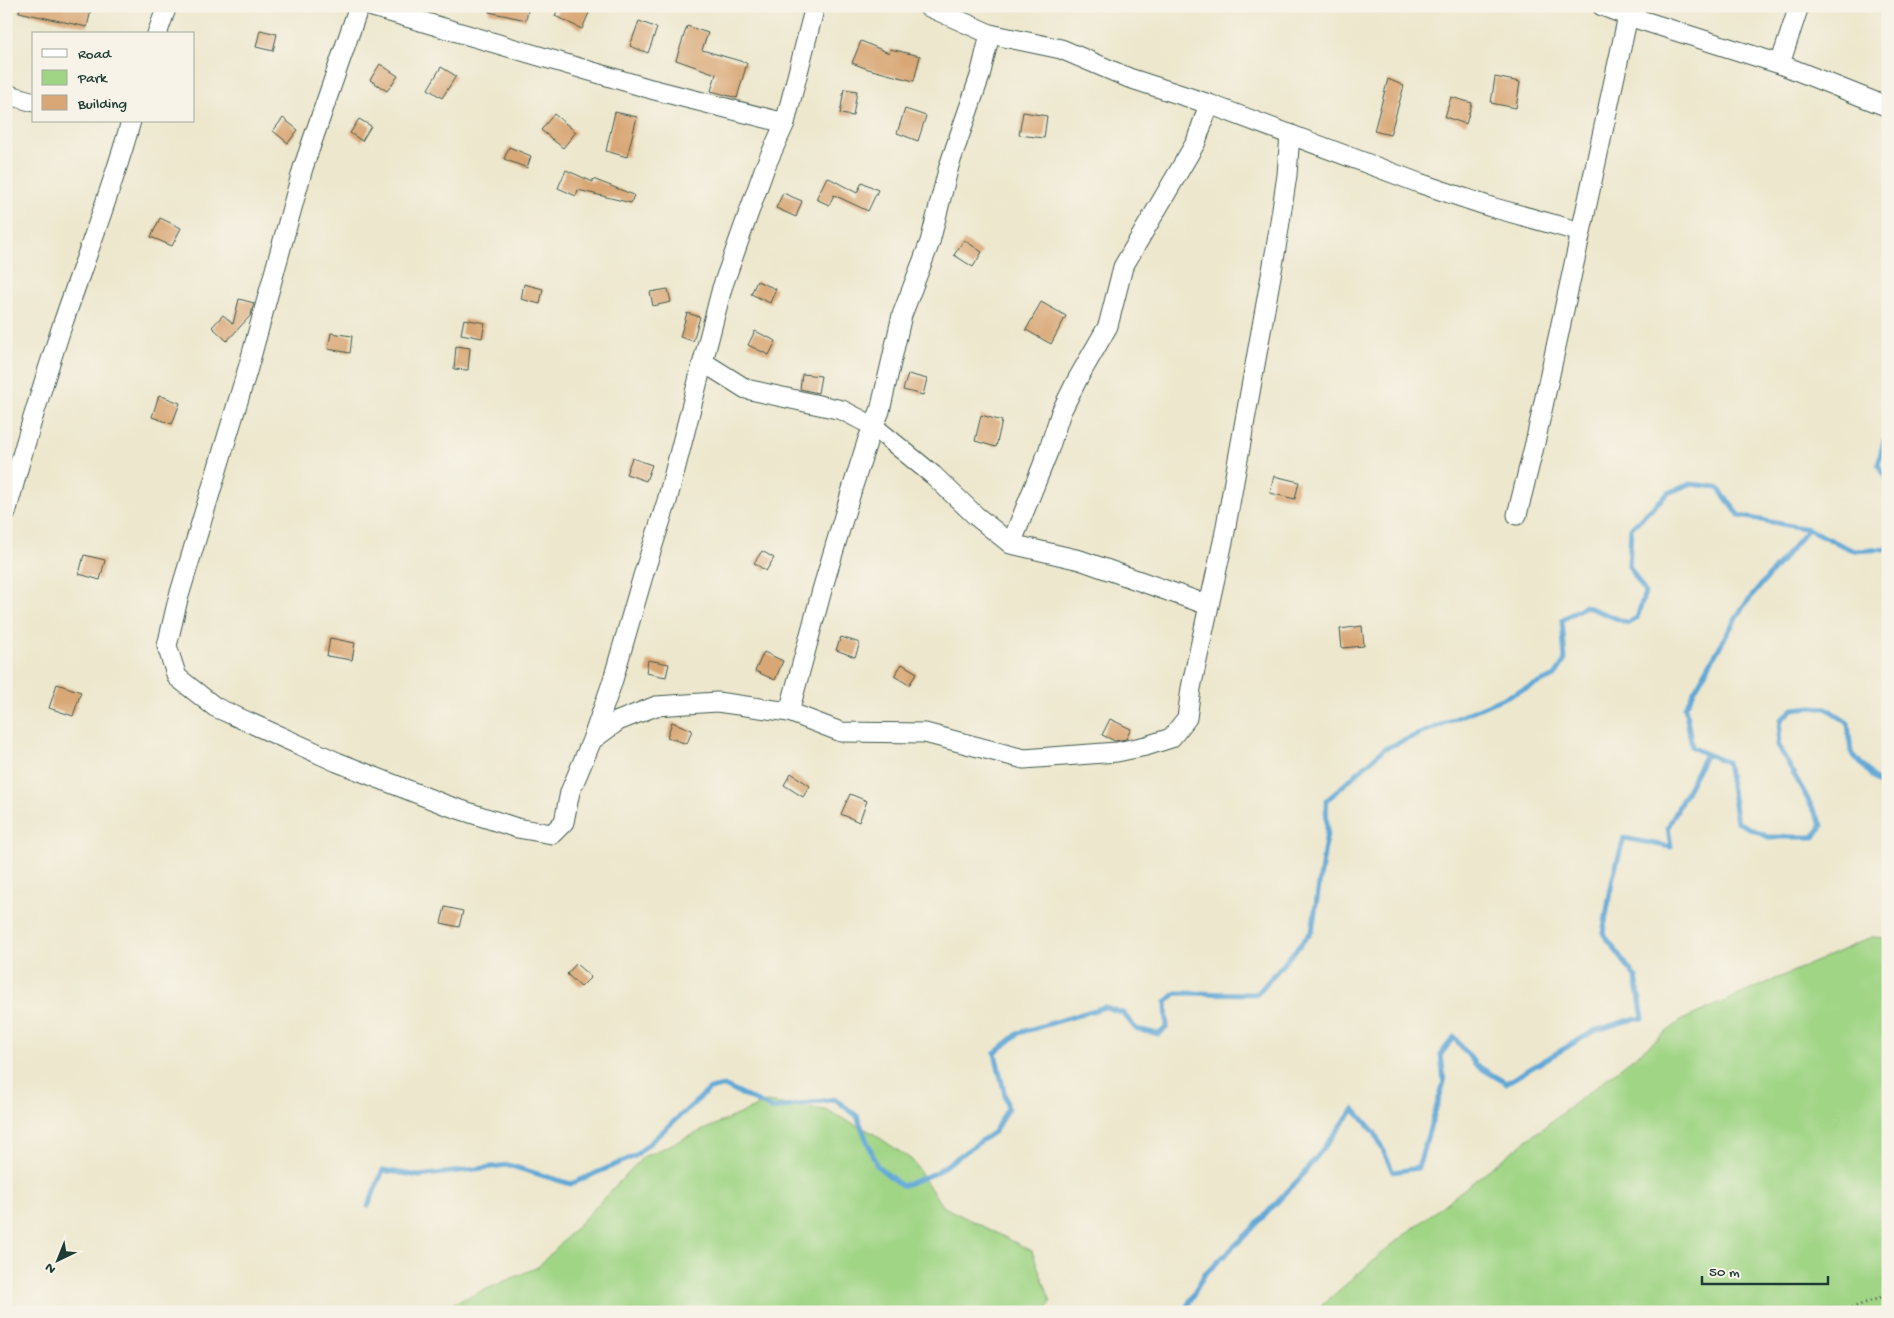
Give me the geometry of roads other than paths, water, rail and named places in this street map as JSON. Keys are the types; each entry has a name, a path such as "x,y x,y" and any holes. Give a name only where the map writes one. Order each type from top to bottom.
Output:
{"street":[{"path":"158,32 167,6"},
{"path":"359,6 303,168 248,368 178,599 167,646 178,677 215,707 337,762 446,805 517,828 552,834 564,822 570,792 592,740 612,683 667,501 722,288 765,167 785,123 815,6"},
{"path":"369,6 651,88 785,123"},
{"path":"927,6 990,34 1061,50 1129,78 1209,104 1419,183 1492,207 1581,232"},
{"path":"1602,6 1780,64 1888,107"},
{"path":"1780,64 1799,6"},
{"path":"1518,515 1628,16"},
{"path":"789,712 822,590 873,426 880,411 902,315 930,242 948,166 980,76 990,34"},
{"path":"6,94 32,101"},
{"path":"1011,544 1048,452 1061,412 1108,326 1123,267 1196,142 1209,104"},
{"path":"6,512 12,467 100,221 125,122"},
{"path":"592,740 618,722 656,706 717,702 789,712 841,732 925,733 1024,759 1117,752 1171,738 1187,718 1191,688 1224,536 1287,175 1290,134"},
{"path":"703,362 746,389 842,410 873,426 933,475 976,516 1011,544 1080,560 1208,605"}],"waterway":[{"path":"1888,437 1884,440 1878,465 1888,480"},
{"path":"368,1206 383,1170 419,1176 508,1165 571,1184 635,1156 710,1089 724,1086 773,1109 835,1099 857,1116 877,1166 902,1186 935,1173 994,1132 1008,1108 995,1053 1019,1033 1105,1007 1123,1013 1136,1029 1159,1034 1167,1027 1166,1002 1176,993 1257,994 1312,931 1327,833 1326,801 1384,749 1555,676 1565,660 1562,620 1585,606 1628,623 1637,618 1645,592 1629,566 1631,528 1668,493 1690,484 1717,487 1740,516 1808,529 1854,551 1888,549"},
{"path":"1706,754 1692,747 1685,707 1742,608 1808,529"},
{"path":"1184,1312 1204,1275 1250,1231 1300,1178 1354,1109 1375,1133 1393,1172 1418,1168 1444,1082 1441,1054 1454,1037 1476,1065 1506,1083 1594,1031 1643,1018 1636,978 1603,933 1613,877 1624,838 1671,847 1668,827 1706,754 1727,762 1737,822 1768,837 1814,837 1822,825 1778,745 1781,720 1793,709 1826,708 1848,723 1851,752 1888,795"}]}
